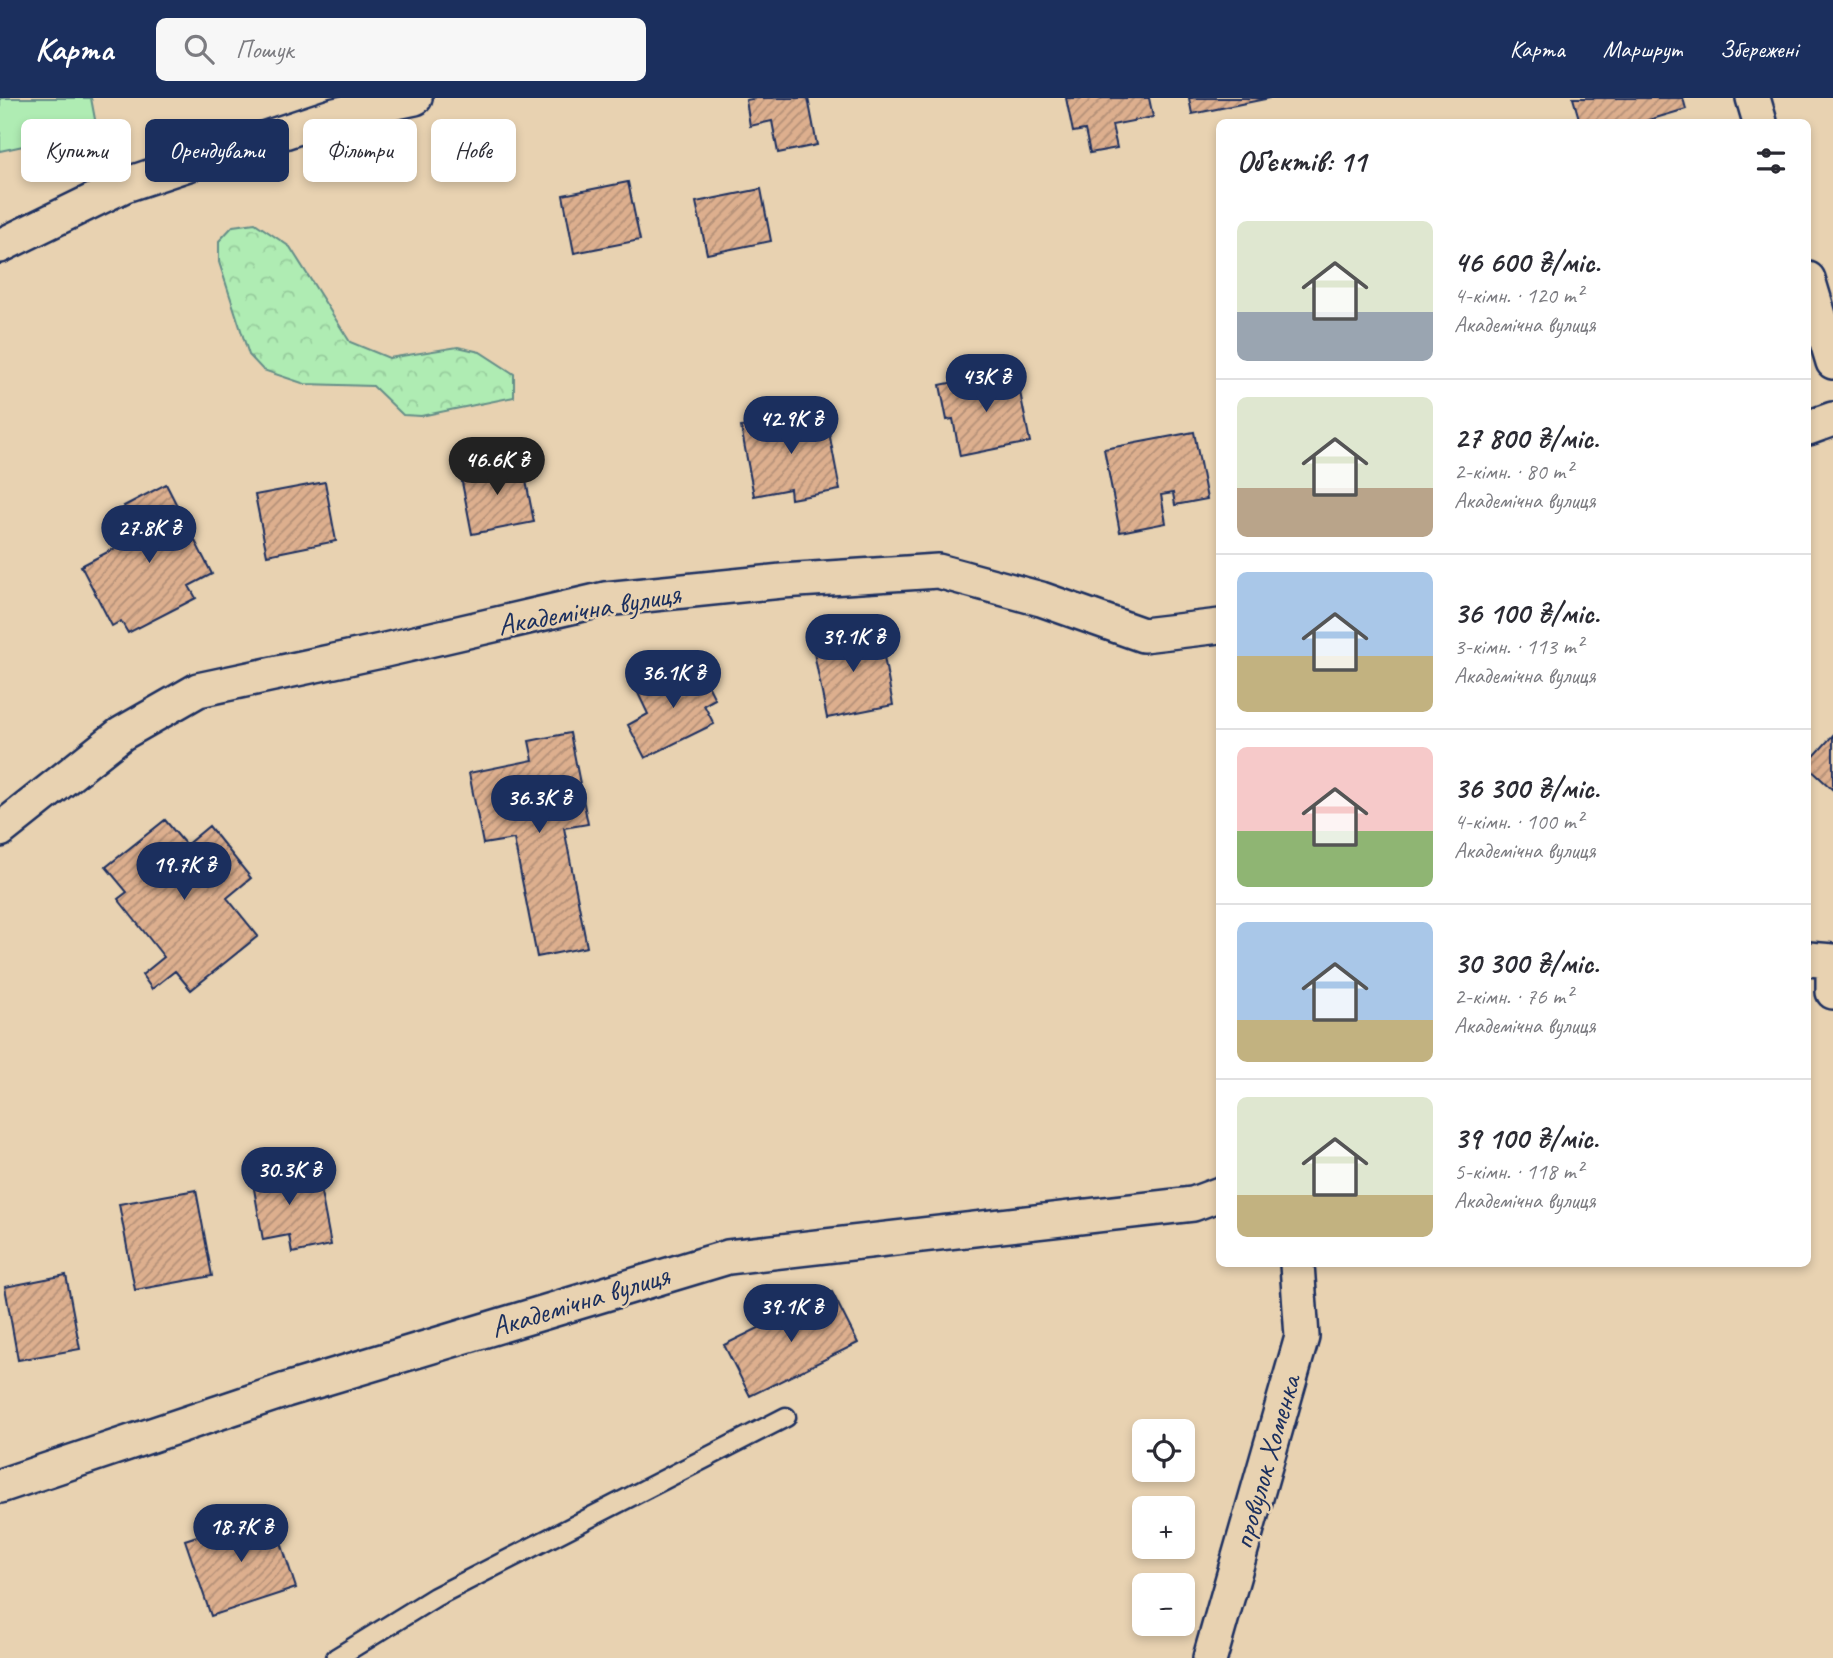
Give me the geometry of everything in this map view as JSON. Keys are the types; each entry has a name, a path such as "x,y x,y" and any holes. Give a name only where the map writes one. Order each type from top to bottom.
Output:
{"street":[{"path":"0,246 125,185 335,115 415,98"},
{"path":"1753,98 1759,119"},
{"path":"1811,289 1833,362"},
{"path":"1811,427 1833,419"},
{"name":"Академічна вулиця","path":"0,830 121,734 198,690 606,599 782,581 938,571 1041,599 1143,635 1216,626"},
{"path":"1811,959 1833,961"},
{"path":"1833,969 1833,992"},
{"name":"Академічна вулиця","path":"0,1486 286,1390 728,1257 1193,1205 1216,1196"},
{"name":"провулок Хоменка","path":"1210,1658 1302,1337 1297,1267"}],"lane":[{"path":"336,1658 435,1597 786,1417"}],"green space":[{"path":"0,98 91,98 95,119 21,119 21,146 0,151"},
{"path":"255,223 290,247 350,342 389,358 458,347 480,352 514,374 514,397 421,416 403,415 373,386 305,384 263,370 249,355 219,262 219,241 233,226"}],"building":[{"path":"808,98 817,145 778,153 772,121 750,126 746,100"},
{"path":"1066,98 1149,98 1153,117 1112,125 1117,148 1090,153 1085,130 1073,132"},
{"path":"1189,98 1270,98 1192,114"},
{"path":"1573,98 1683,98 1686,109 1652,119 1579,119"},
{"path":"628,182 640,240 574,253 563,195"},
{"path":"761,189 771,241 707,254 696,202"},
{"path":"1004,371 1006,380 1017,377 1030,442 960,456 953,419 947,420 940,385 964,380 966,388 984,383 982,375"},
{"path":"825,411 840,490 791,499 790,489 754,496 741,427"},
{"path":"1194,432 1207,499 1175,505 1173,493 1161,495 1166,523 1120,532 1104,449"},
{"path":"522,460 534,522 472,534 460,472"},
{"path":"325,482 336,541 267,555 255,495"},
{"path":"166,484 212,574 189,586 196,598 128,633 121,621 112,626 81,566 140,535 124,506"},
{"path":"879,630 893,705 827,718 812,643"},
{"path":"696,661 715,699 704,705 714,724 645,758 628,725 648,714 637,691"},
{"path":"570,733 588,824 564,828 587,947 537,957 514,839 483,844 469,773 533,760 529,741"},
{"path":"1833,735 1833,790 1811,770 1811,760"},
{"path":"165,820 186,845 209,826 251,878 227,898 258,936 191,990 175,971 152,989 142,975 164,957 118,899 127,892 106,867"},
{"path":"292,1158 299,1191 320,1187 331,1245 292,1253 289,1235 263,1240 250,1166"},
{"path":"196,1190 212,1276 135,1290 119,1204"},
{"path":"66,1275 80,1349 18,1360 5,1287"},
{"path":"832,1292 858,1343 750,1396 724,1345"},
{"path":"271,1512 296,1588 211,1616 185,1540"}]}
